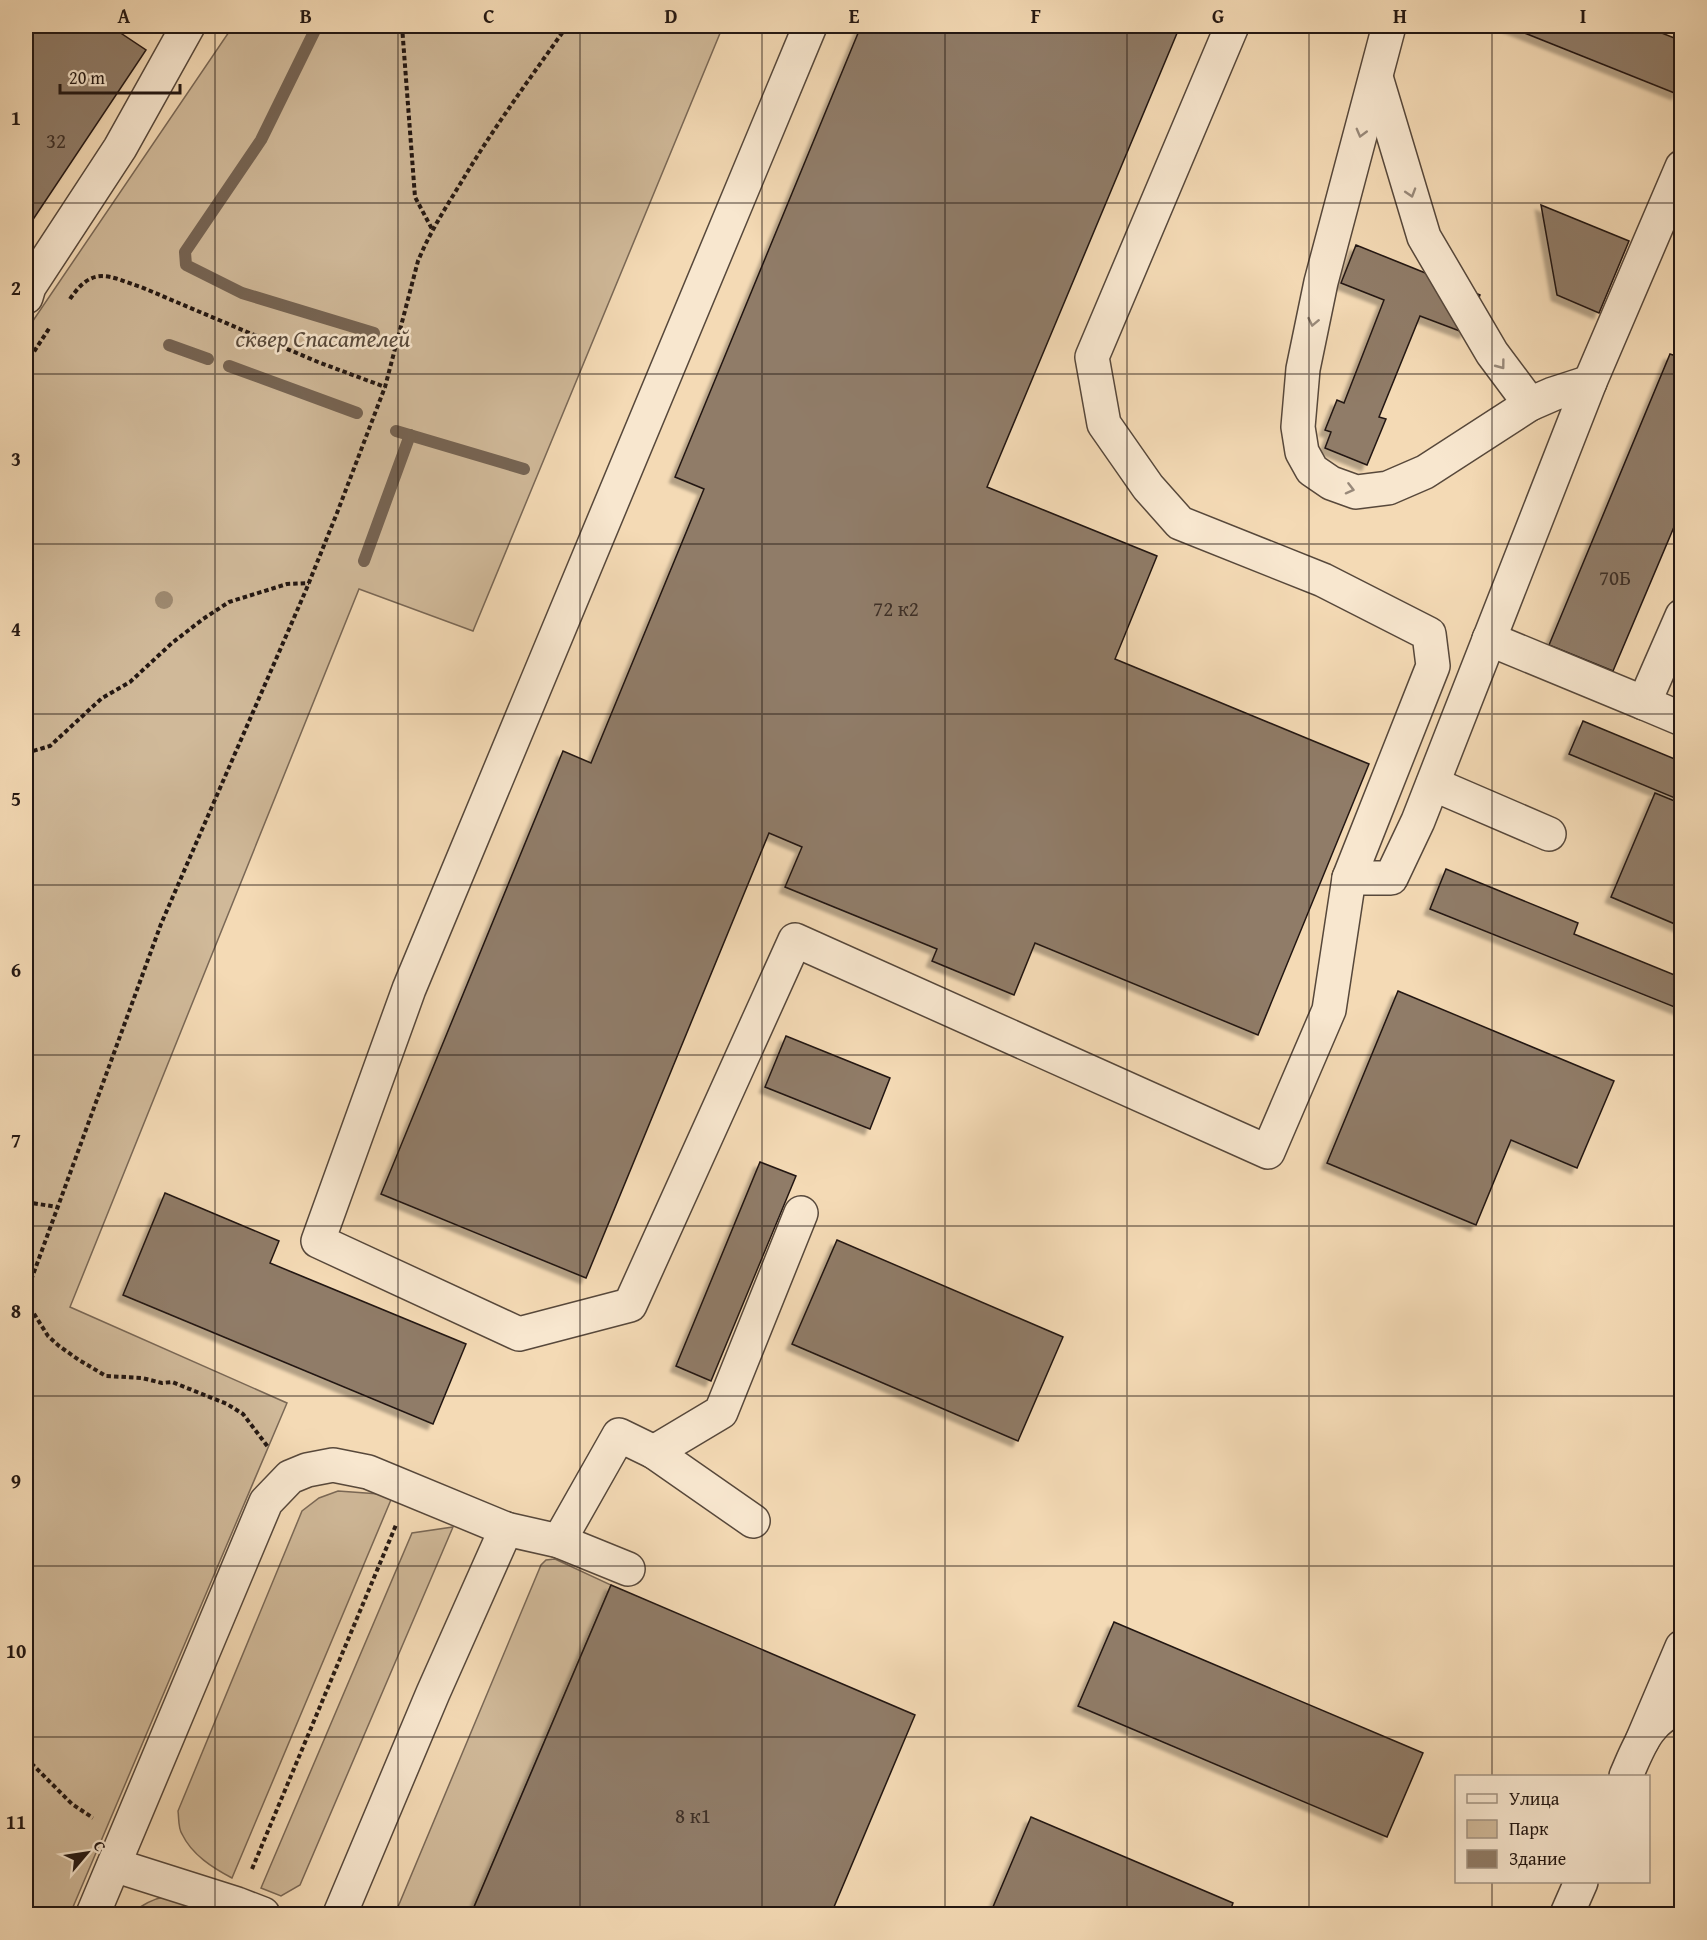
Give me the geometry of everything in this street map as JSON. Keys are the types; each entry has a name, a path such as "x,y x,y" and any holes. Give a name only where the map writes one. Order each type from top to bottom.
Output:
{"lane":[{"path":"26,297 29,287 120,148 188,26"},
{"path":"810,26 409,990 318,1241 519,1334 630,1305 795,940 1268,1152 1329,1010 1349,878 1433,666 1429,634 1323,580 1180,523 1148,487 1104,424 1092,357 1232,26"},
{"path":"1389,26 1321,282 1303,369 1298,428 1302,452 1312,470 1330,483 1356,492 1388,488 1425,472 1530,404 1590,382"},
{"path":"1376,77 1424,237 1492,353 1530,404"},
{"path":"1349,878 1391,878 1433,784 1590,382 1682,167"},
{"path":"1644,703 1682,616"},
{"path":"1489,639 1682,719"},
{"path":"1433,784 1549,834"},
{"path":"654,1452 721,1412 801,1213"},
{"path":"559,1541 619,1435 654,1452 753,1521"},
{"path":"93,1914 267,1502 290,1477 307,1470 333,1465 368,1472 506,1529 559,1541 628,1569"},
{"path":"340,1914 433,1693 506,1529"},
{"path":"1626,1775 1682,1647"},
{"path":"1642,1741 1649,1728 1657,1720 1682,1708"},
{"path":"118,1855 250,1909"},
{"path":"1567,1914 1580,1883"}],"path":[{"path":"402,26 415,198 432,229"},
{"path":"26,1294 161,924 309,584 385,387 418,261 432,229 486,141 567,26"},
{"path":"65,305 85,280 102,275 114,278 141,287 318,362 385,387"},
{"path":"26,364 52,325"},
{"path":"26,753 50,746 102,698 130,682 203,618 229,602 287,584 309,584"},
{"path":"26,1202 57,1207"},
{"path":"26,1301 48,1336 59,1346 106,1376 142,1378 162,1383 172,1382 228,1404 243,1414 290,1477"},
{"path":"250,1909 410,1491"},
{"path":"26,1758 72,1804 94,1818 118,1855"}],"green space":[{"name":"cквер Спасателей","path":"233,26 723,26 473,631 359,589 70,1307 287,1403 70,1914 26,1914 26,331"},
{"path":"338,1491 393,1495 232,1878 197,1855 186,1842 179,1826 178,1811 302,1511 319,1498"},
{"path":"453,1527 300,1885 281,1896 261,1888 412,1533"},
{"path":"555,1559 611,1585 471,1914 395,1914 541,1565 546,1560"},
{"path":"167,1896 214,1913 131,1914 148,1902"}],"building":[{"path":"26,26 110,26 146,50 26,230"},
{"path":"861,26 1180,26 987,487 1157,556 1115,659 1369,764 1258,1035 1035,943 1014,995 932,961 937,949 785,887 802,847 769,833 586,1278 381,1194 563,751 591,763 704,489 675,477"},
{"path":"1507,26 1644,26 1682,41 1682,83 1677,94"},
{"path":"1541,205 1629,241 1599,313 1557,295"},
{"path":"1356,245 1480,295 1465,333 1420,316 1379,417 1386,419 1367,465 1325,448 1331,432 1325,430 1337,400 1344,403 1384,300 1341,283"},
{"path":"1670,354 1682,358 1682,508 1613,671 1549,645"},
{"path":"1583,721 1682,762 1682,801 1569,754"},
{"path":"1655,793 1682,804 1682,927 1611,897"},
{"path":"1446,869 1578,923 1574,934 1682,978 1682,1010 1430,909"},
{"path":"1398,991 1614,1081 1577,1168 1511,1140 1476,1225 1327,1163"},
{"path":"786,1036 890,1078 870,1129 765,1087"},
{"path":"760,1162 796,1176 711,1381 676,1366"},
{"path":"165,1193 279,1241 270,1263 466,1344 433,1424 123,1295"},
{"path":"837,1240 1063,1337 1018,1441 792,1344"},
{"path":"611,1585 915,1715 831,1914 471,1914"},
{"path":"1114,1622 1423,1753 1387,1837 1078,1706"},
{"path":"1031,1817 1233,1903 1229,1914 990,1914"}],"waterway":[{"path":"317,26 261,140 185,252 186,265 242,293 374,333"},
{"path":"169,345 208,359"},
{"path":"229,366 357,413"},
{"path":"396,431 524,469"},
{"path":"364,561 410,435"}]}
